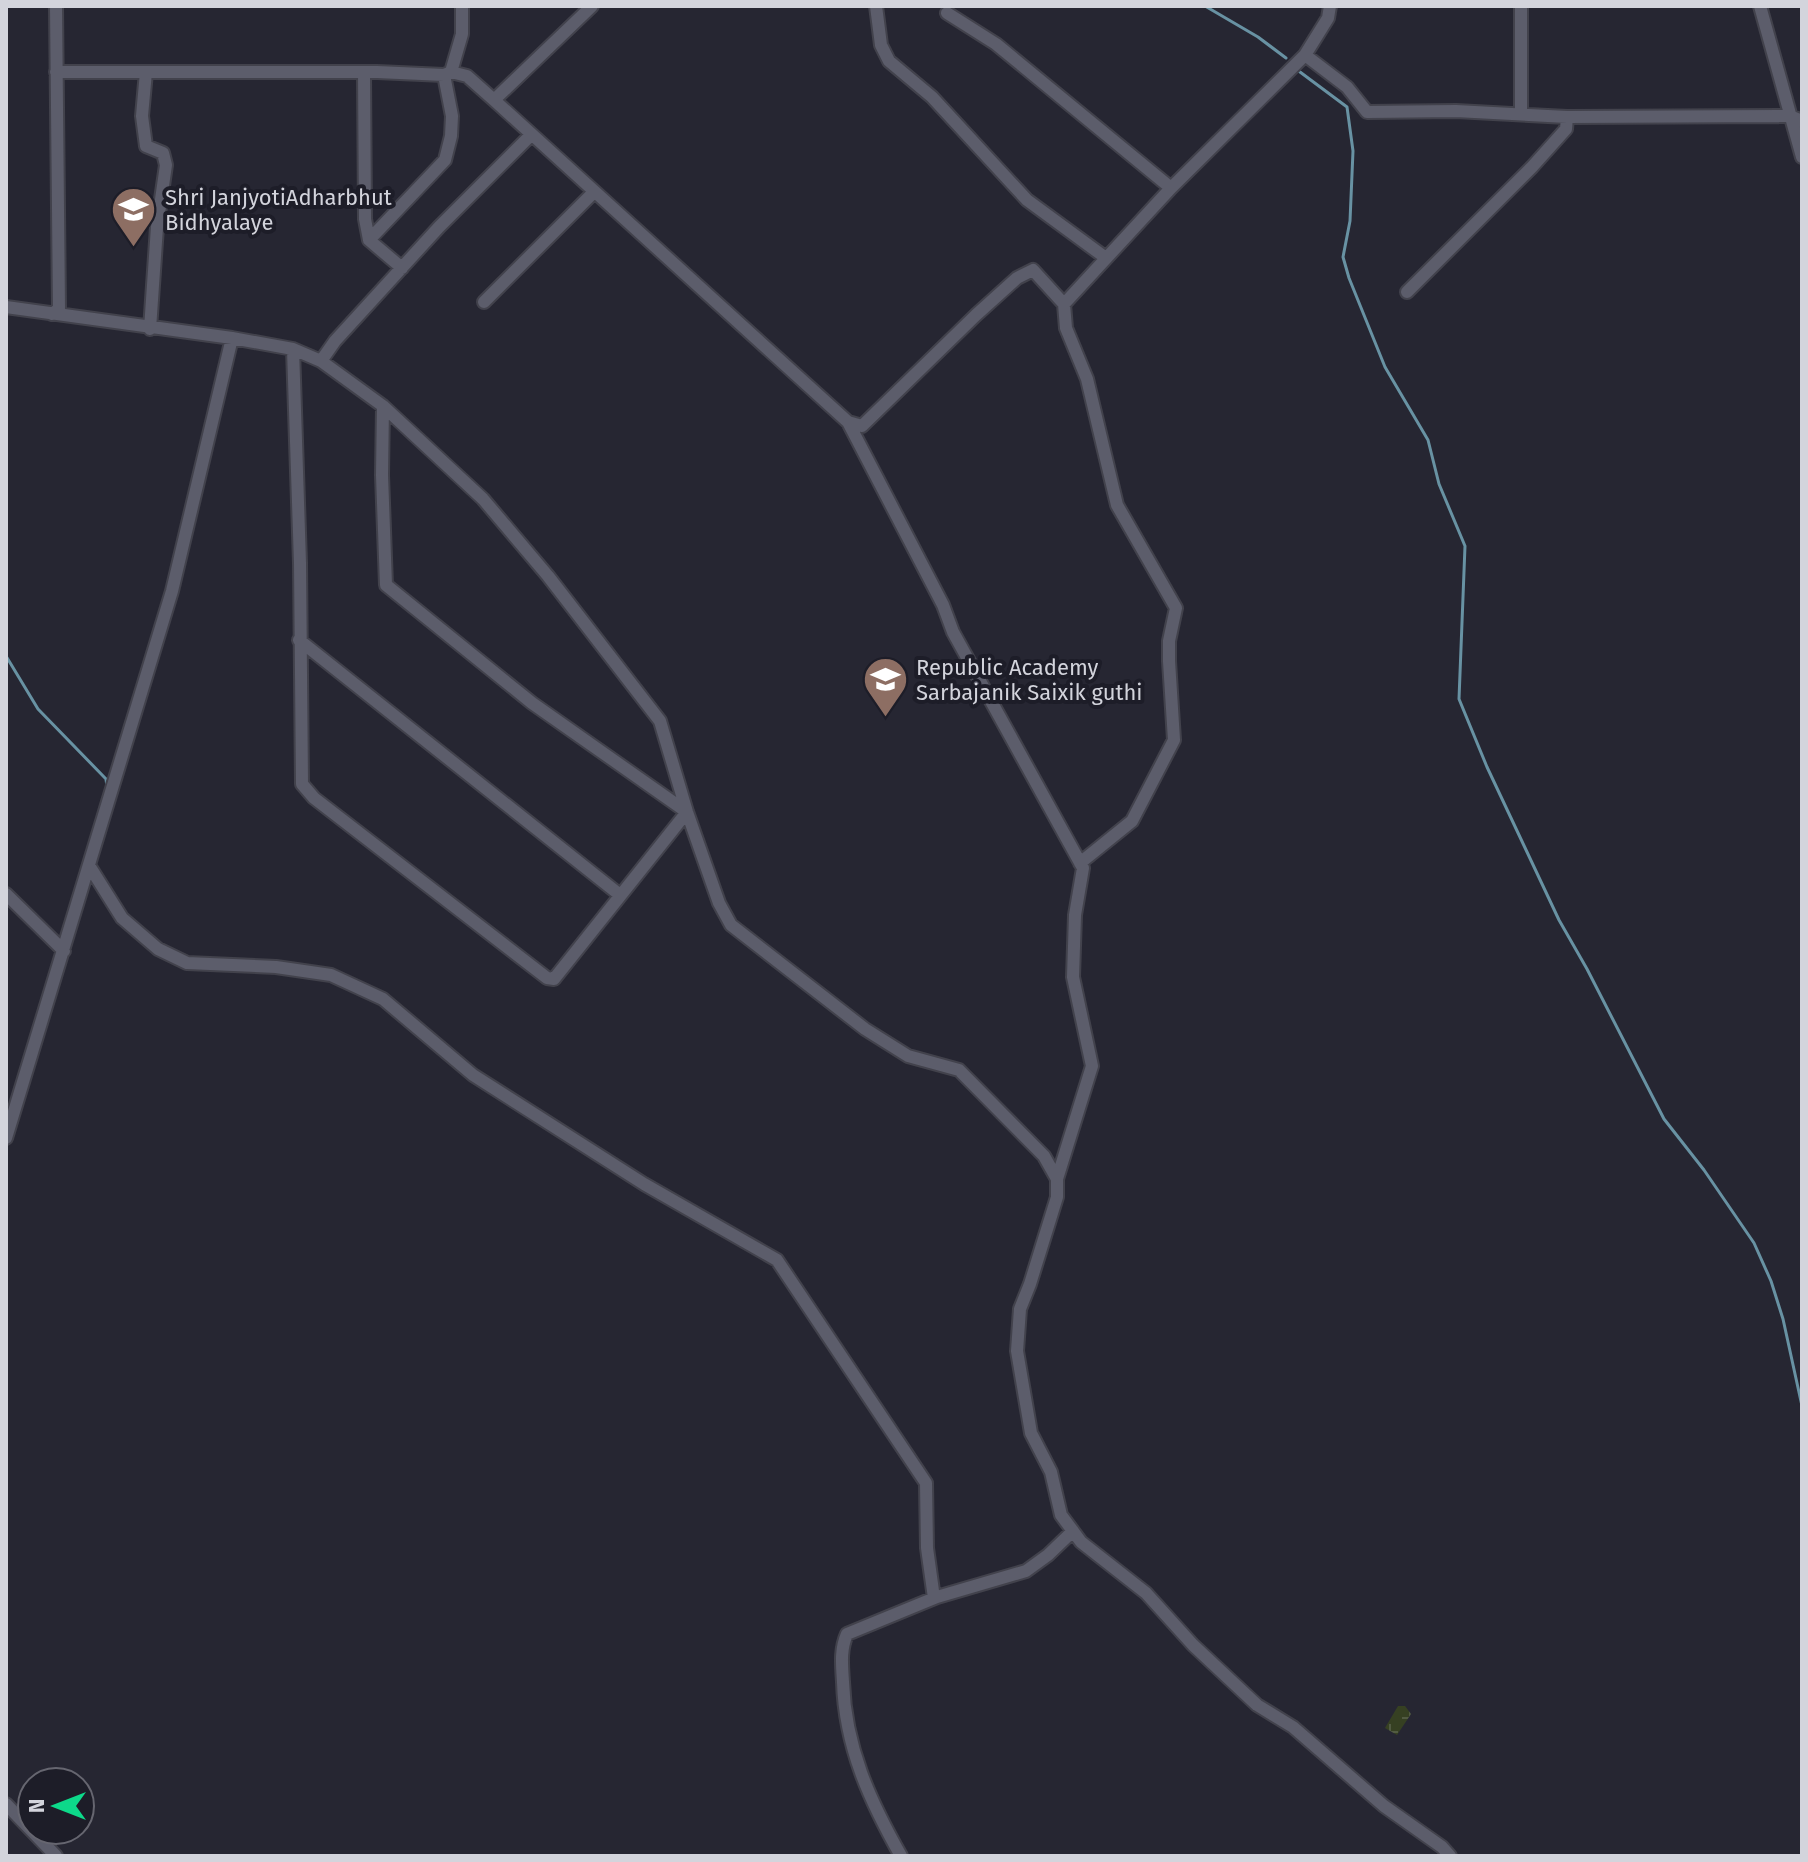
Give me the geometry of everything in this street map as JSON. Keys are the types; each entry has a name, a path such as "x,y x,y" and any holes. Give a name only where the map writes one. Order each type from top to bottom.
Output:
{"street":[{"path":"52,314 59,309 56,6"},
{"path":"369,240 445,160 452,116 448,73 462,34 462,6"},
{"path":"494,100 592,6"},
{"path":"876,6 881,45 889,61 932,97 1027,200 1106,258"},
{"path":"1064,304 1171,188 1305,55 1328,18 1330,6"},
{"path":"1521,6 1521,114"},
{"path":"1760,6 1796,118 1802,157"},
{"path":"947,13 996,44 1171,188"},
{"path":"1305,55 1347,87 1367,112 1796,118"},
{"path":"56,72 448,73 467,76 848,422 943,605 953,632 1083,868 1075,915 1073,977 1092,1066 1057,1179 1057,1197 1020,1309 1017,1351 1031,1433 1051,1472 1061,1515 1081,1542 1146,1593 1193,1645 1257,1705 1293,1727 1384,1806 1450,1856"},
{"path":"146,72 142,116 146,146 163,153 166,165 157,227 150,329"},
{"path":"364,73 365,219 369,240 402,268"},
{"path":"1407,292 1532,167 1566,129 1567,117"},
{"path":"321,361 335,341 439,227 531,135"},
{"path":"484,302 594,192"},
{"path":"848,422 862,426 1017,278 1033,270 1064,304 1066,328 1087,379 1117,505 1176,608 1169,641 1174,740 1132,821 1080,863"},
{"path":"6,307 293,349 321,361 383,406 483,499 548,576 660,721 687,812 719,903 731,925 865,1029 908,1056 959,1070 1044,1156 1057,1179"},
{"path":"6,1138 172,591 232,338"},
{"path":"293,349 300,563 302,784 314,798 550,979 554,979 687,812"},
{"path":"383,406 386,585 532,703 687,812"},
{"path":"299,640 620,895"},
{"path":"90,867 122,918 158,949 187,963 276,967 331,975 383,999 473,1075 644,1184 777,1260 926,1483 927,1548 934,1598"},
{"path":"6,894 64,951"},
{"path":"901,1856 873,1805 850,1742 844,1705 841,1646 847,1634 934,1598 1026,1571 1073,1531"},
{"path":"6,1804 56,1856"}],"green space":[{"path":"1398,1706 1405,1706 1411,1714 1397,1735 1385,1728"}],"waterway":[{"path":"1205,6 1258,37 1286,58"},
{"path":"1296,69 1347,107 1353,151 1350,221 1343,257 1385,367 1428,440 1439,484 1465,546 1459,699 1487,767 1559,920 1664,1119 1704,1170 1754,1243 1783,1319 1802,1406"},
{"path":"6,656 38,709 106,779 107,787"}],"place":[{"name":"Shri JanjyotiAdharbhut Bidhyalaye","path":"134,249"},
{"name":"Republic Academy Sarbajanik Saixik guthi","path":"885,719"}]}
